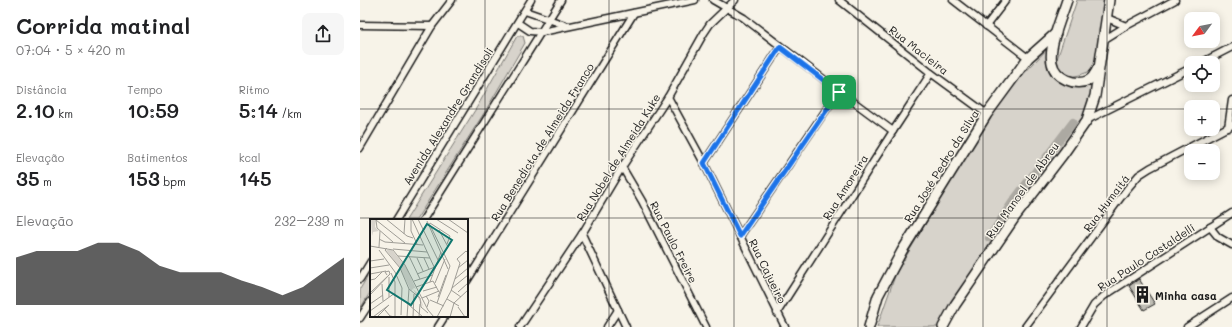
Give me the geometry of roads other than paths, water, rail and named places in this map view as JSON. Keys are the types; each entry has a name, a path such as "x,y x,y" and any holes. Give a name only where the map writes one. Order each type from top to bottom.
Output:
{"main road":[{"path":"1067,0 1056,33 1052,53 1052,63 1056,72 1062,78 1084,82 1090,80 1094,76 1101,59 1105,39 1109,0"},
{"name":"Rua José Pedro da Silva","path":"869,327 878,296 902,251 987,114 1028,58 1056,33"},
{"name":"Rua Manoel de Abreu","path":"942,327 1016,217 1088,120 1095,96 1101,59"}],"street":[{"path":"360,148 432,26 452,0"},
{"name":"Avenida Alexandre Grandisoli","path":"397,219 531,0"},
{"path":"424,219 561,0"},
{"path":"518,22 530,31 542,32 695,0"},
{"path":"713,0 744,18 839,92 893,131"},
{"name":"Rua Nobel de Almeida Kuke","path":"520,327 582,234 622,167 668,97 704,32 710,24 735,0"},
{"name":"Rua Macieira","path":"839,0 931,74 987,114"},
{"path":"953,0 1028,58"},
{"path":"986,26 1006,0"},
{"path":"1105,39 1175,0"},
{"path":"524,11 568,26"},
{"name":"Rua Benedicta de Almeida Franco","path":"468,279 634,13"},
{"path":"1107,18 1126,26"},
{"path":"360,25 432,26"},
{"path":"704,163 780,47"},
{"path":"1215,56 1232,47"},
{"path":"1088,120 1184,72"},
{"name":"Rua Amoreira","path":"777,313 931,74"},
{"path":"740,236 839,92"},
{"name":"Rua Cajueiro","path":"668,97 704,163 785,327"},
{"path":"1230,127 1232,100"},
{"name":"Rua Humaitá","path":"1025,327 1139,175 1230,127"},
{"name":"Rua Paulo Freire","path":"622,167 642,201 706,327"},
{"name":"Rua Paulo Castaldelli","path":"1081,327 1094,305 1104,296 1232,213"},
{"path":"1210,227 1218,237 1232,245"},
{"path":"582,234 626,327"},
{"path":"360,279 370,263"},
{"path":"1187,327 1232,298"},
{"path":"360,318 370,303"},
{"path":"608,327 618,310"},
{"path":"438,327 444,317"}],"waterway":[{"path":"989,238 1013,201 1073,122"}],"place":[{"name":"Minha casa","path":"1142,295"}]}
